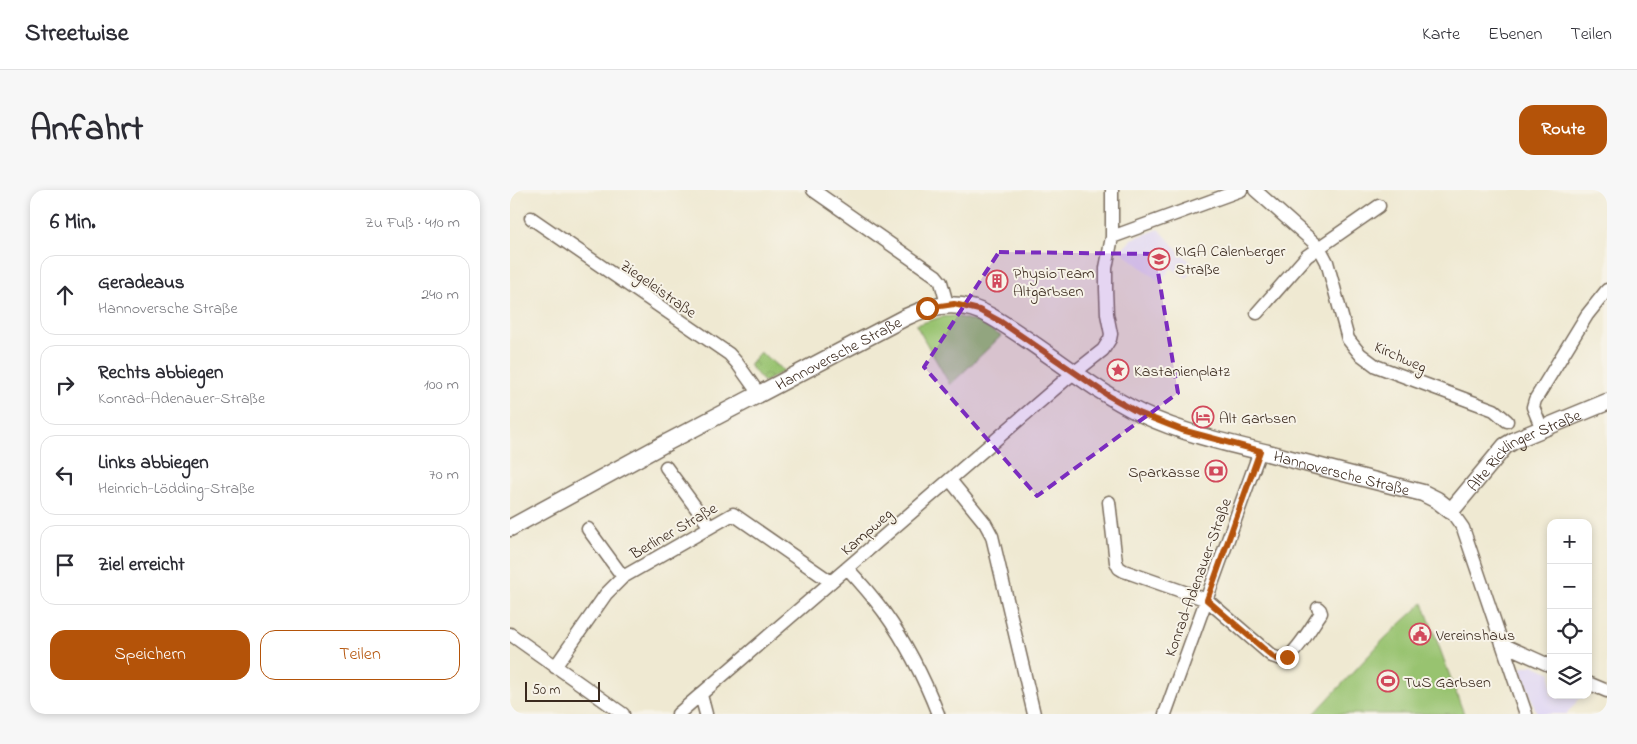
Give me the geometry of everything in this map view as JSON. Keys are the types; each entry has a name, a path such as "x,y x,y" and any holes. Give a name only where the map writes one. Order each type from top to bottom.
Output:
{"main road":[{"name":"Hannoversche Straße","path":"510,528 759,394 915,313 947,304 961,305 990,316 1109,396 1151,418 1197,435 1423,493 1438,500 1451,511"},
{"name":"Alte Ricklinger Straße","path":"1451,511 1505,446 1515,440 1607,402"}],"street":[{"path":"813,190 936,276 941,282 947,304"},
{"name":"Kampweg","path":"678,714 1103,350 1111,334 1107,314 1106,268 1112,236 1112,190"},
{"path":"1112,236 1241,190"},
{"name":"Kirchweg","path":"1255,190 1319,247 1327,262 1348,339 1360,354 1376,366 1494,410 1507,421"},
{"path":"1257,313 1307,256 1379,206"},
{"name":"Ziegeleistraße","path":"531,218 729,354 759,394"},
{"path":"1542,429 1533,408 1535,400 1587,315 1607,290"},
{"name":"Konrad-Adenauer-Straße","path":"1165,714 1260,451"},
{"path":"666,467 710,527"},
{"path":"950,480 985,523 992,536 1034,714"},
{"path":"1109,502 1116,562 1119,568 1124,572 1207,600 1277,659 1287,657 1297,648 1320,613 1318,608"},
{"path":"1451,511 1463,528 1526,714"},
{"name":"Berliner Straße","path":"555,667 606,594 623,577 733,514 831,582"},
{"path":"588,529 623,577"},
{"path":"847,568 884,611 898,633 912,656 938,714"},
{"path":"510,634 623,714"},
{"path":"1502,644 1547,664"},
{"path":"1592,685 1607,692"},
{"path":"701,695 706,714"}],"highlighted area":[{"path":"999,252 1155,254 1178,393 1037,496 924,367"}],"shaded area":[{"name":"KIGA Calenberger Straße","path":"1159,229 1196,267 1187,278 1171,268 1160,282 1121,251 1132,239"},
{"path":"1533,665 1547,671 1547,699 1579,699 1567,714 1537,714 1521,668"}],"green space":[{"path":"955,316 978,322 1001,336 950,385 916,325 941,317"},
{"path":"760,352 784,371 764,382 749,365"},
{"path":"1423,603 1464,714 1314,714 1385,638"}],"place":[{"name":"KIGA Calenberger Straße","path":"1159,259"},
{"name":"PhysioTeam Altgarbsen","path":"997,281"},
{"name":"Kastanienplatz","path":"1118,370"},
{"name":"Alt Garbsen","path":"1203,417"},
{"name":"Sparkasse","path":"1216,471"},
{"name":"Vereinshaus","path":"1420,634"},
{"name":"TuS Garbsen","path":"1388,681"}],"route":[{"path":"927,308 954,304 979,310 1001,322 1109,396 1139,413 1197,435 1260,451 1207,600 1272,656 1277,659 1287,657"}]}
